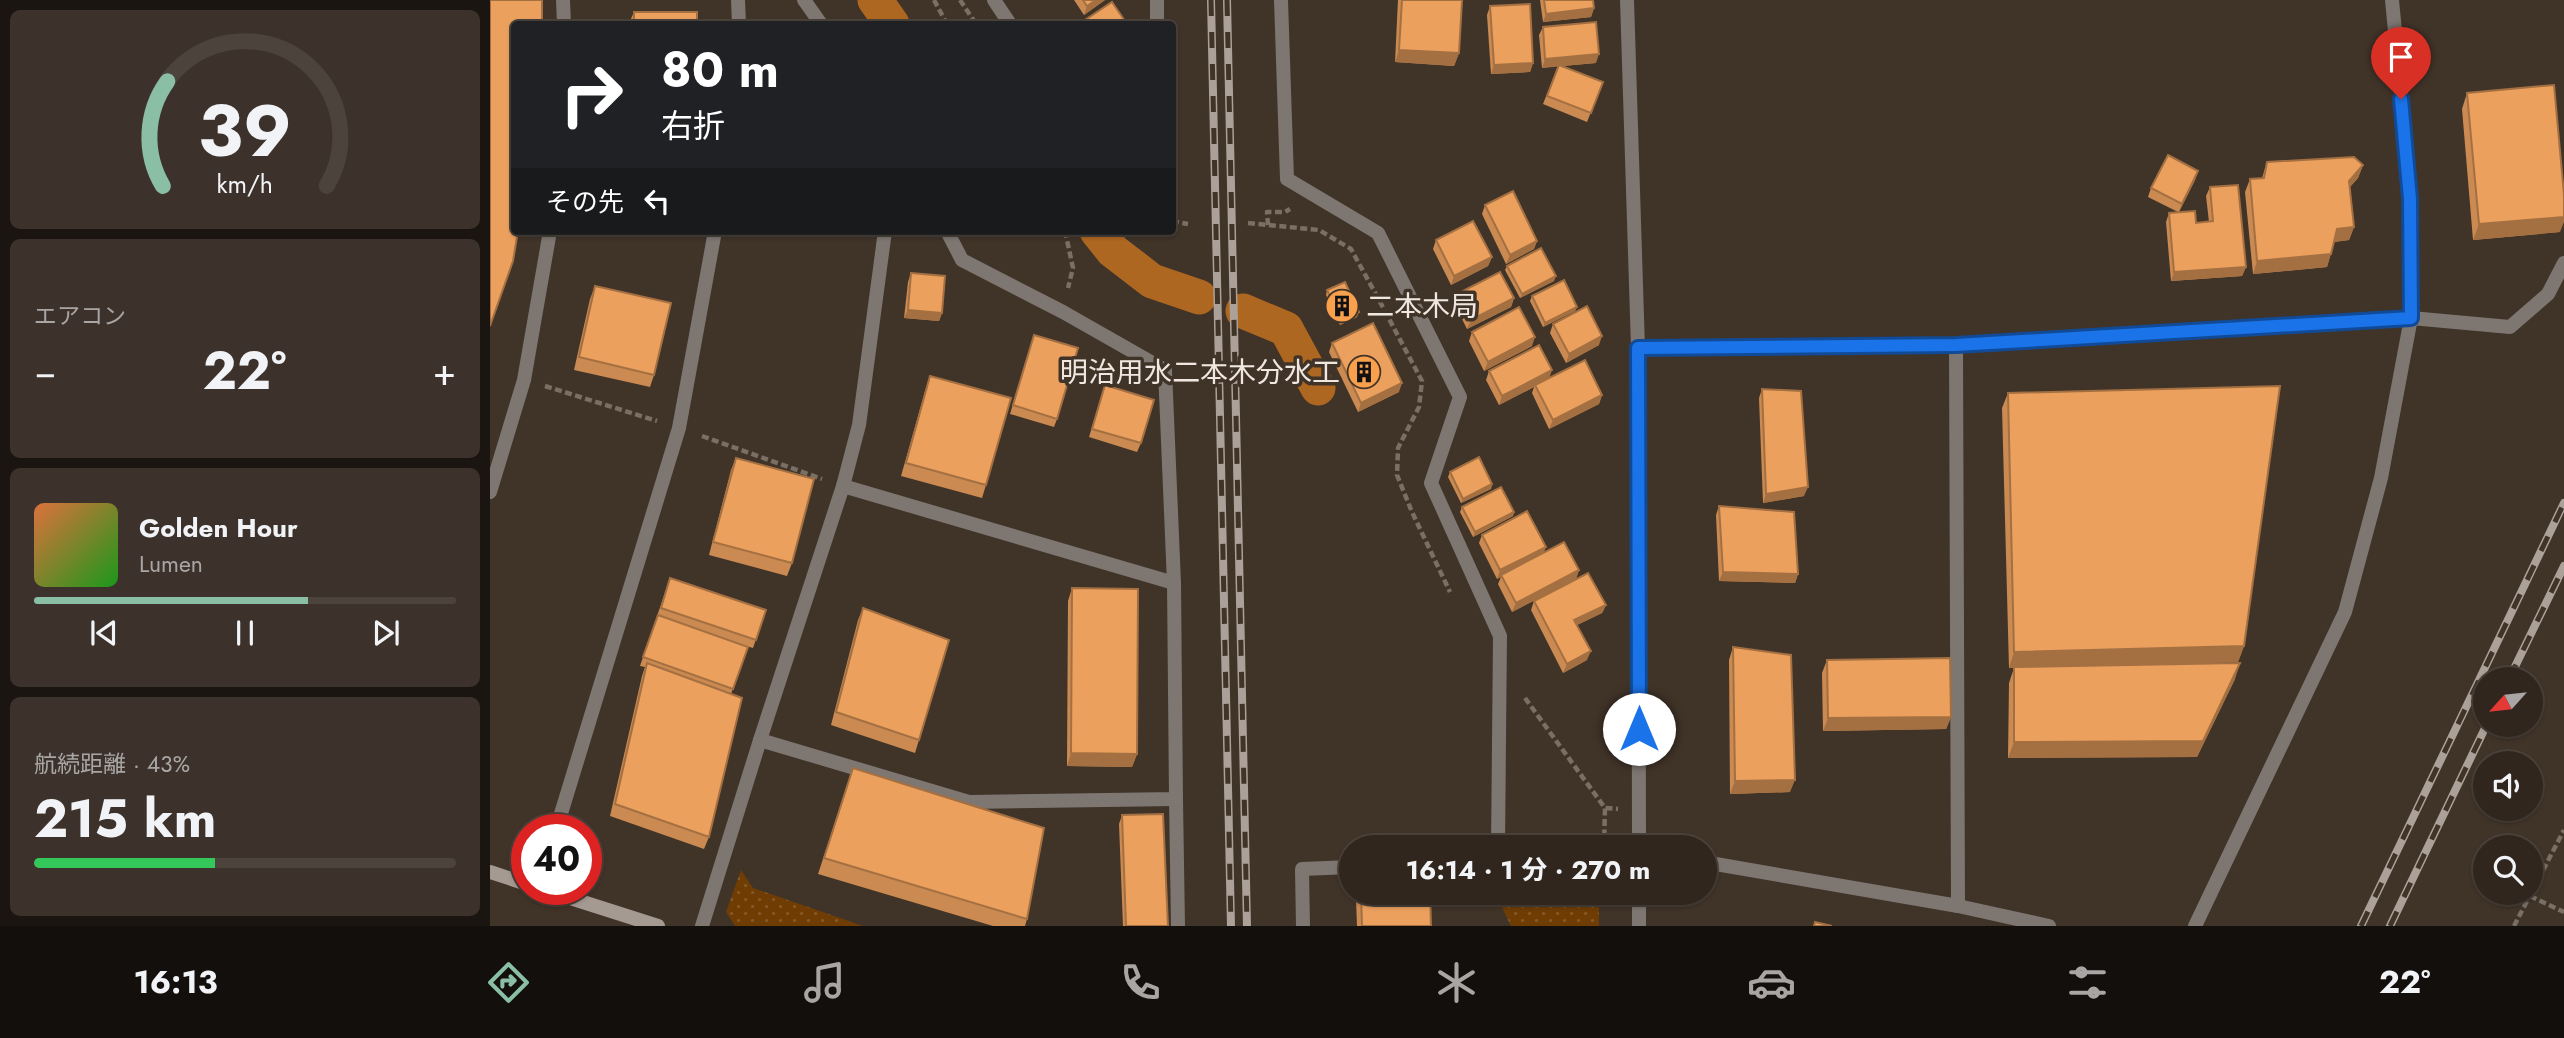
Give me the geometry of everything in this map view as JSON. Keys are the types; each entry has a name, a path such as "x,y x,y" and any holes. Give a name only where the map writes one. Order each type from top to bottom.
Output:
{"main road":[{"path":"490,872 511,879"},
{"path":"592,905 658,926"}],"street":[{"path":"563,0 564,21"},
{"path":"738,0 738,21"},
{"path":"804,0 819,21"},
{"path":"994,0 1008,21"},
{"path":"1157,0 1157,21"},
{"path":"1281,0 1286,179 1378,233 1460,397 1431,483 1500,636 1498,835"},
{"path":"1628,0 1638,348 1639,835"},
{"path":"2195,926 2345,612 2381,478 2411,318 2410,199 2392,0"},
{"path":"490,492 524,380 549,235"},
{"path":"561,814 679,428 714,235"},
{"path":"702,926 843,486 859,425 884,235"},
{"path":"949,235 962,260 1063,312 1165,370 1174,583 1178,926"},
{"path":"1638,348 1956,345 2411,318 2510,327 2548,294 2564,263"},
{"path":"1956,345 1958,906"},
{"path":"843,486 1174,583"},
{"path":"760,740 969,802 1176,799"},
{"path":"1717,864 1958,906 2049,926"},
{"path":"1303,926 1302,869 1339,867"},
{"path":"1639,905 1639,926"}],"path":[{"path":"934,0 945,21"},
{"path":"960,0 974,21"},
{"path":"1268,225 1267,212 1285,212"},
{"path":"1176,221 1188,224"},
{"path":"1248,223 1319,230 1351,249 1392,325"},
{"path":"1066,235 1073,268"},
{"path":"1604,835 1605,808"},
{"path":"2543,871 2564,830"},
{"path":"2543,902 2564,912"},
{"path":"2514,926 2525,905"}],"shaded area":[{"path":"741,870 753,888 863,926 735,926 726,912"},
{"path":"1501,905 1599,905 1599,926 1511,926"}],"building":[{"path":"490,0 542,0 542,21 511,21 511,235 517,235 513,261 490,326"},
{"path":"1083,0 1096,0 1087,6"},
{"path":"1402,0 1462,0 1459,53 1399,50"},
{"path":"1544,0 1593,0 1594,8 1546,14"},
{"path":"1112,2 1125,21 1084,21"},
{"path":"1530,4 1533,63 1494,65 1490,6"},
{"path":"634,12 697,12 697,21 634,21"},
{"path":"1596,22 1599,54 1545,59 1543,27"},
{"path":"1559,65 1603,82 1591,113 1547,96"},
{"path":"2554,85 2564,217 2479,224 2467,93"},
{"path":"2168,155 2198,171 2182,204 2151,188"},
{"path":"2354,157 2363,165 2349,181 2354,227 2337,229 2331,254 2257,261 2250,179 2264,178 2267,162"},
{"path":"2238,185 2246,267 2174,272 2169,213 2195,211 2196,223 2213,221 2210,187"},
{"path":"1513,191 1537,241 1510,255 1485,205"},
{"path":"1473,221 1492,257 1454,276 1436,240"},
{"path":"1541,248 1556,276 1522,294 1507,266"},
{"path":"1500,272 1514,298 1471,320 1457,294"},
{"path":"911,273 945,276 942,313 908,310"},
{"path":"1564,280 1577,307 1545,323 1532,296"},
{"name":"二本木局","path":"1345,282 1359,312 1342,320 1327,290"},
{"path":"595,286 671,303 654,375 579,357"},
{"path":"1587,306 1602,336 1569,354 1553,324"},
{"path":"1519,307 1535,337 1488,362 1472,332"},
{"name":"明治用水二本木分水工","path":"1373,323 1402,383 1361,403 1332,343"},
{"path":"1034,335 1078,348 1057,419 1013,405"},
{"path":"1539,345 1552,370 1502,396 1489,371"},
{"path":"1585,360 1602,395 1553,420 1535,385"},
{"path":"930,376 1011,398 986,485 906,463"},
{"path":"1105,385 1154,400 1141,443 1092,429"},
{"path":"2280,386 2244,646 2014,652 2008,393"},
{"path":"1762,389 1801,391 1808,487 1766,494"},
{"path":"1479,457 1492,484 1463,499 1450,472"},
{"path":"736,458 814,479 792,563 713,542"},
{"path":"1501,487 1514,512 1475,532 1462,507"},
{"path":"1719,506 1794,512 1798,574 1723,572"},
{"path":"1527,511 1546,547 1500,570 1482,535"},
{"path":"1564,542 1579,570 1516,603 1501,575"},
{"path":"1588,573 1606,605 1574,620 1591,651 1567,664 1534,601"},
{"path":"670,578 766,610 756,640 661,608"},
{"path":"1072,588 1138,589 1137,754 1071,753"},
{"path":"863,608 949,640 919,740 836,712"},
{"path":"658,615 748,647 733,689 643,657"},
{"path":"1733,647 1791,655 1795,780 1735,781"},
{"path":"1950,658 1951,717 1828,718 1827,660"},
{"path":"647,663 742,698 709,837 615,804"},
{"path":"2240,663 2203,741 2014,742 2014,667"},
{"path":"853,768 1044,828 1027,919 824,858"},
{"path":"1163,814 1168,926 1126,926 1122,815"},
{"path":"1361,905 1430,905 1431,926 1362,926"},
{"path":"1815,922 1832,926 1814,926"}],"waterway":[{"path":"875,0 890,21"},
{"path":"1100,235 1113,251 1152,281 1199,297"},
{"path":"1243,311 1286,329 1318,388"}],"railway":[{"path":"1211,0 1231,926"},
{"path":"1227,0 1247,926"},
{"path":"2361,926 2564,503"},
{"path":"2515,667 2564,566"},
{"path":"2390,926 2481,737"}],"place":[{"name":"二本木局","path":"1342,306"},
{"name":"明治用水二本木分水工","path":"1364,372"}],"route":[{"path":"1639,729 1638,348 1956,345 2411,318 2410,199 2401,99"}]}
